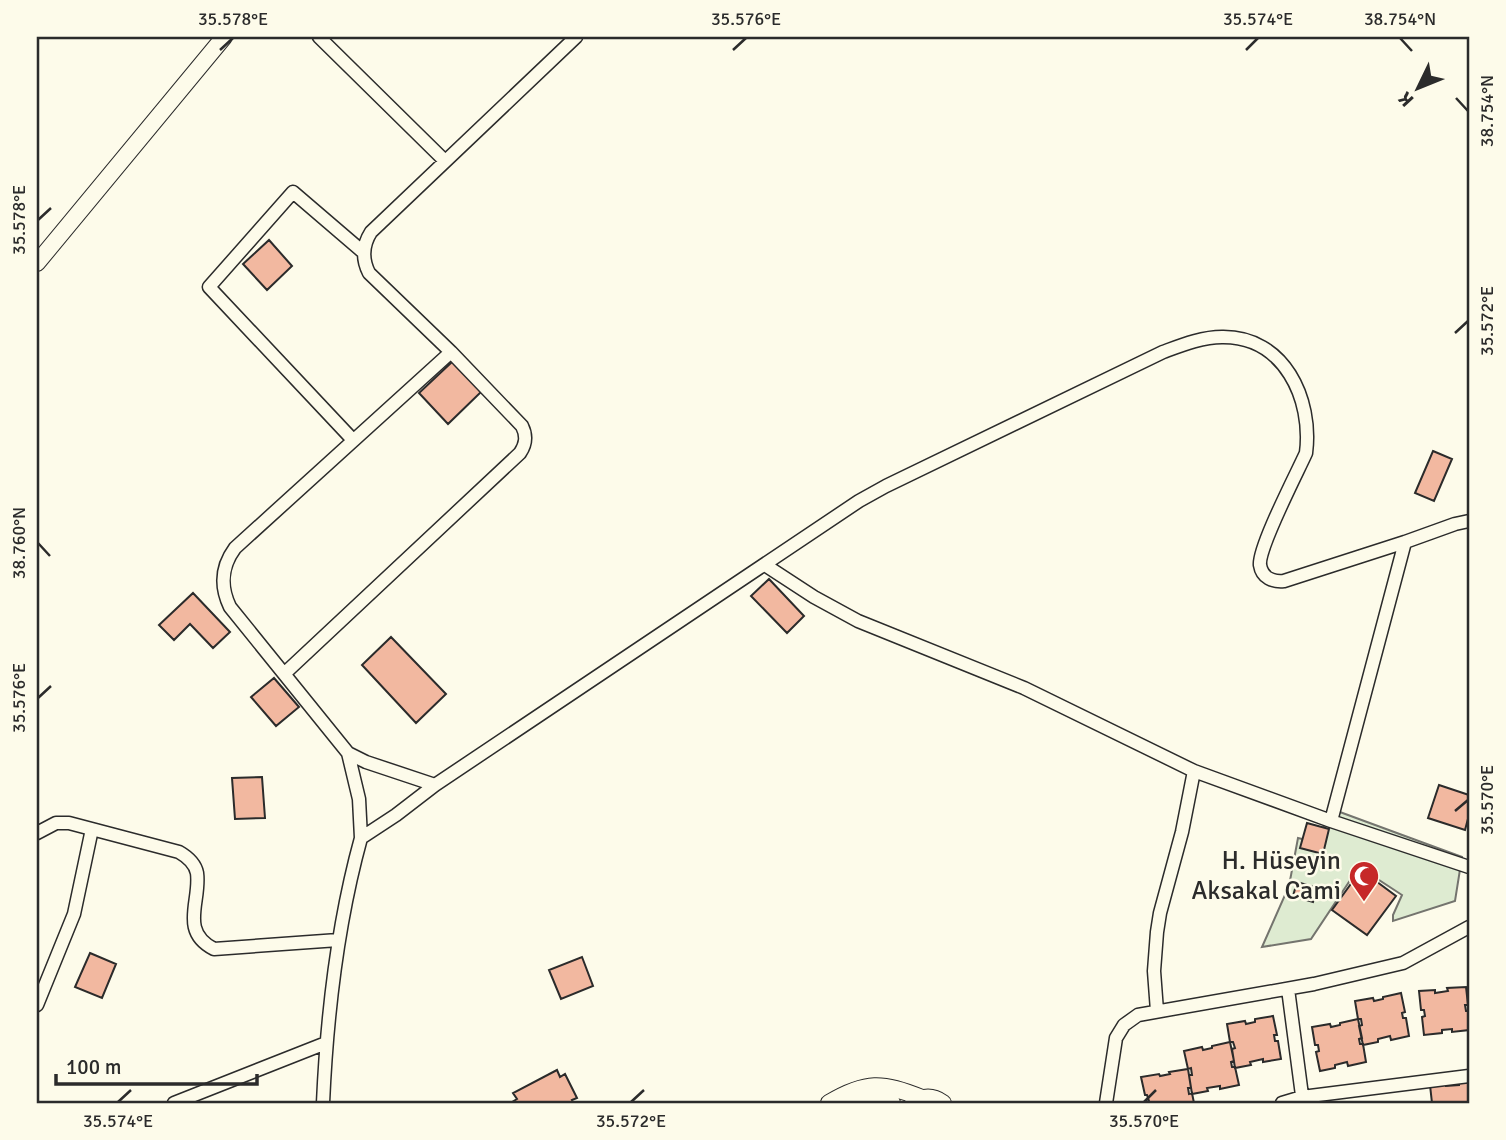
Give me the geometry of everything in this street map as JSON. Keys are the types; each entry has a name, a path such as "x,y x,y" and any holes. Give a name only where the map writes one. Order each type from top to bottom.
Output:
{"street":[{"path":"37,263 224,37"},
{"path":"319,37 445,161"},
{"path":"284,674 524,448 526,437 522,426 451,352 369,273 363,252 371,232 576,37"},
{"path":"353,440 209,288 293,192 363,252"},
{"path":"361,838 435,785 839,513 886,486 1164,352 1208,338 1243,340 1280,361 1299,389 1306,413 1307,453 1266,540 1260,564 1266,577 1284,581 1469,521"},
{"path":"435,785 366,762 348,753 230,607 223,588 226,562 234,548 451,352"},
{"path":"1331,821 1405,542"},
{"path":"765,565 814,597 858,621 1024,688 1194,771 1469,867"},
{"path":"323,1103 326,1043 338,940 361,838 359,799 348,753"},
{"path":"1157,1011 1154,971 1157,932 1194,771"},
{"path":"37,834 63,822 179,852 191,861 197,873 195,927 201,939 215,949 338,940"},
{"path":"37,1005 74,914 92,829"},
{"path":"1107,1103 1113,1046 1119,1031 1138,1015 1314,984 1403,964 1469,927"},
{"path":"1288,989 1303,1100"},
{"path":"178,1102 326,1043"},
{"path":"1282,1103 1469,1076"},
{"path":"829,1103 849,1092 873,1086 897,1088 917,1101 930,1098 943,1103"},
{"path":"851,1103 868,1100 892,1103"}],"green space":[{"path":"1329,808 1462,857 1455,901 1393,921 1402,895 1359,867 1311,939 1262,947 1289,886 1298,838 1319,843"}],"building":[{"path":"269,240 292,266 267,290 243,264"},
{"path":"453,361 481,392 448,424 419,393"},
{"path":"1433,451 1452,459 1434,501 1415,493"},
{"path":"769,579 804,616 787,633 751,596"},
{"path":"193,593 230,632 213,648 190,624 174,640 159,625"},
{"path":"391,637 446,694 416,723 362,665"},
{"path":"274,678 299,707 276,726 251,697"},
{"path":"262,777 265,818 235,819 232,778"},
{"path":"1439,785 1469,795 1469,815 1465,830 1428,818"},
{"path":"1307,823 1329,829 1323,854 1300,848"},
{"name":"H. Hüseyin Aksakal Cami","path":"1361,870 1396,896 1367,935 1332,910"},
{"path":"1297,882 1317,888 1313,902 1293,896"},
{"path":"90,953 116,964 102,998 75,987"},
{"path":"582,957 593,986 561,999 549,970"},
{"path":"1466,987 1468,1005 1465,1005 1466,1011 1469,1011 1469,1030 1442,1030 1442,1033 1424,1035 1422,1017 1425,1016 1424,1010 1421,1010 1419,991 1435,990 1435,993 1448,991 1447,988"},
{"path":"1401,993 1405,1012 1402,1013 1403,1018 1406,1018 1409,1036 1391,1040 1390,1036 1363,1045 1359,1026 1362,1025 1361,1019 1358,1019 1355,1001 1373,998 1374,1001"},
{"path":"1273,1016 1277,1035 1274,1035 1275,1041 1278,1041 1281,1059 1263,1062 1263,1059 1235,1068 1232,1049 1235,1048 1233,1042 1230,1042 1227,1024 1245,1021 1246,1024 1255,1022 1255,1019"},
{"path":"1358,1019 1362,1038 1359,1039 1360,1044 1363,1044 1366,1062 1348,1066 1347,1062 1320,1071 1316,1052 1319,1051 1318,1045 1315,1045 1312,1027 1330,1024 1331,1027"},
{"path":"1230,1042 1234,1061 1231,1062 1232,1067 1235,1067 1239,1085 1220,1089 1220,1086 1207,1088 1208,1091 1192,1094 1189,1075 1192,1075 1191,1068 1188,1069 1184,1051 1202,1047 1203,1050"},
{"path":"1188,1069 1191,1088 1188,1088 1189,1094 1192,1093 1194,1103 1146,1103 1149,1101 1141,1077 1160,1076"},
{"path":"557,1070 560,1077 565,1074 577,1098 572,1100 574,1103 512,1103 517,1099 513,1093"},
{"path":"1469,1081 1469,1103 1432,1103 1430,1085 1459,1085 1459,1082"}],"place":[{"name":"H. Hüseyin Aksakal Cami","path":"1364,903"}]}
